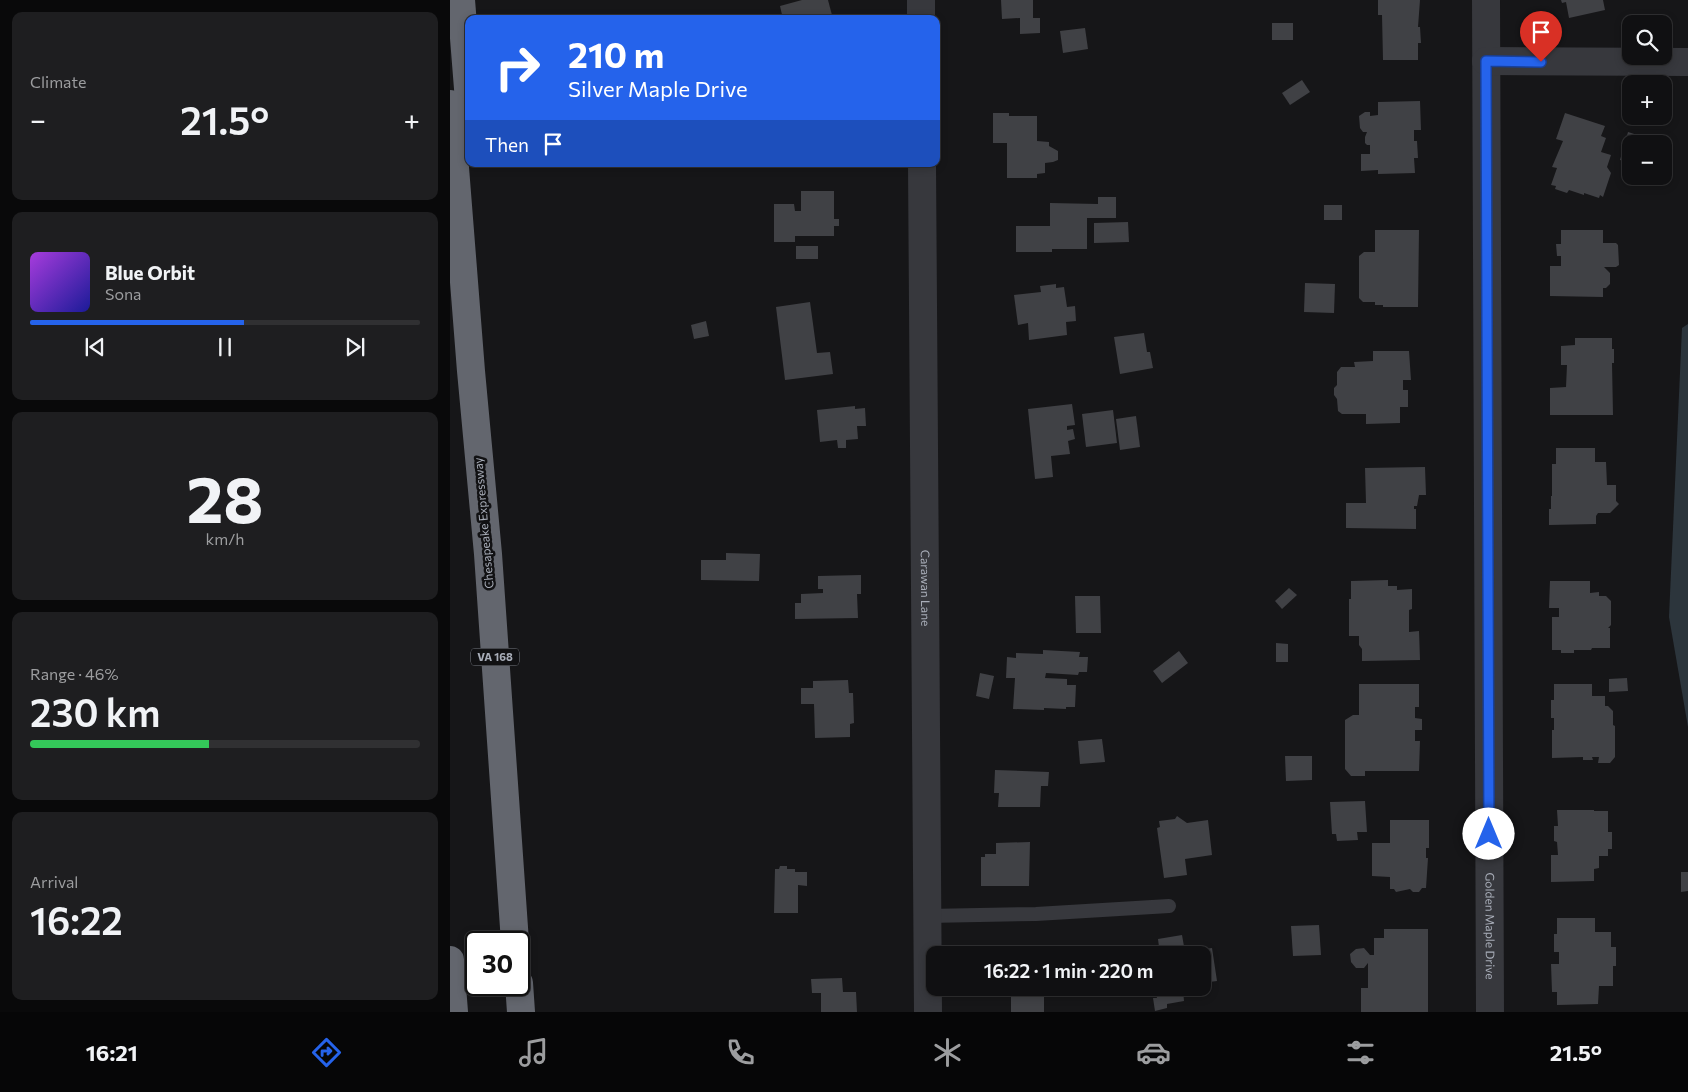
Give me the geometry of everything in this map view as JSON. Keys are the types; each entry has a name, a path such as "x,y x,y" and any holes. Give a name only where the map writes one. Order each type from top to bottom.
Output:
{"highway":[{"path":"461,0 465,50"},
{"name":"Chesapeake Expressway","path":"450,104 470,371 488,554 514,931"},
{"path":"470,371 476,200 473,167"},
{"path":"450,960 454,1012"},
{"path":"520,996 521,1012"}],"street":[{"path":"921,0 921,15"},
{"name":"Golden Maple Drive","path":"1486,0 1490,1012"},
{"path":"1486,61 1688,62"},
{"name":"Carawan Lane","path":"922,167 928,1012"}],"lane":[{"path":"927,916 1036,914 1169,906"}],"shaded area":[{"path":"1688,324 1688,727 1669,617 1682,328"}],"building":[{"path":"802,0 828,0 832,15 782,15 780,6"},
{"path":"1001,0 1033,0 1033,18 1040,18 1040,33 1020,34 1020,18 1002,19"},
{"path":"1378,0 1420,0 1418,27 1420,27 1421,43 1418,43 1418,60 1383,60 1382,15 1378,15"},
{"path":"1561,0 1603,0 1605,10 1569,18 1566,2 1562,3"},
{"path":"1272,23 1293,23 1293,40 1272,40"},
{"path":"1085,28 1088,49 1063,53 1060,31"},
{"path":"1302,80 1310,92 1290,105 1282,93"},
{"path":"1420,101 1421,130 1414,130 1414,141 1417,141 1418,158 1414,158 1415,173 1378,174 1378,170 1361,171 1361,154 1370,154 1370,145 1365,143 1367,132 1363,132 1360,128 1359,116 1365,112 1370,112 1370,116 1378,115 1378,102"},
{"path":"993,113 1009,113 1009,116 1037,116 1037,141 1049,142 1049,146 1058,151 1058,160 1045,163 1045,173 1037,174 1037,178 1007,178 1007,143 993,143"},
{"path":"1565,113 1605,126 1601,136 1606,138 1601,152 1611,155 1607,167 1611,173 1603,197 1600,195 1599,198 1584,193 1584,195 1569,190 1567,193 1555,189 1556,186 1551,185 1557,168 1552,167 1563,141 1556,139"},
{"path":"801,191 834,191 834,219 839,219 839,226 834,226 834,236 795,236 795,242 774,242 774,204 794,204 795,211 801,211"},
{"path":"1098,197 1116,197 1116,218 1087,218 1087,249 1052,249 1052,252 1016,252 1016,226 1050,226 1050,203 1098,204"},
{"path":"1324,205 1342,205 1342,220 1324,220"},
{"path":"1128,222 1129,242 1094,243 1094,223"},
{"path":"1375,230 1419,230 1418,307 1383,307 1383,305 1375,305 1375,302 1363,302 1359,298 1359,256 1364,252 1375,252"},
{"path":"1561,230 1603,230 1603,243 1616,243 1618,245 1619,265 1616,267 1604,267 1610,273 1610,284 1603,288 1603,297 1550,296 1550,266 1561,266 1561,256 1557,256 1556,244 1561,244"},
{"path":"796,246 818,246 818,259 796,259"},
{"path":"1305,283 1335,284 1334,313 1304,312"},
{"path":"1056,284 1056,288 1064,287 1067,307 1075,306 1076,321 1066,322 1067,335 1029,340 1028,323 1018,325 1014,295 1041,292 1040,286"},
{"path":"810,302 817,353 830,352 833,374 785,380 776,307"},
{"path":"706,321 709,336 694,339 691,325"},
{"path":"1144,333 1147,352 1150,352 1153,368 1120,374 1114,337"},
{"path":"1575,338 1612,338 1612,349 1614,349 1614,363 1612,363 1613,415 1550,415 1550,388 1566,387 1567,365 1561,365 1561,346 1575,345"},
{"path":"1373,351 1409,351 1411,380 1403,380 1403,390 1408,390 1408,407 1400,407 1400,423 1366,424 1366,414 1342,414 1338,411 1337,399 1334,395 1334,388 1337,385 1337,372 1341,367 1355,367 1354,362 1373,361"},
{"path":"1072,404 1075,425 1067,426 1067,430 1073,429 1075,439 1068,441 1070,454 1051,456 1053,477 1035,479 1028,409"},
{"path":"855,406 855,409 865,408 866,426 857,426 858,439 846,440 846,448 838,448 837,440 820,442 817,410"},
{"path":"1113,410 1117,443 1086,447 1082,414"},
{"path":"1136,416 1140,447 1120,450 1116,419"},
{"path":"1556,448 1595,448 1595,462 1606,462 1607,485 1616,485 1616,501 1619,504 1610,513 1598,513 1596,524 1549,525 1549,509 1551,509 1552,496 1552,464 1556,464"},
{"path":"1425,467 1426,495 1419,495 1417,506 1414,506 1414,509 1416,509 1416,529 1346,528 1346,503 1366,503 1365,468"},
{"path":"726,553 760,554 759,581 701,580 701,560 726,560"},
{"path":"861,575 861,594 857,594 858,618 795,619 795,603 801,603 801,594 823,593 823,589 818,589 818,576"},
{"path":"1388,580 1388,586 1397,586 1397,590 1412,589 1412,609 1409,610 1409,632 1419,631 1420,660 1362,661 1359,636 1349,636 1351,581"},
{"path":"1550,581 1590,581 1590,593 1599,592 1599,596 1606,596 1611,601 1611,625 1608,628 1610,628 1610,648 1574,650 1574,653 1561,653 1561,650 1552,650 1552,617 1559,617 1559,608 1549,608"},
{"path":"1289,588 1297,595 1282,609 1275,601"},
{"path":"1075,596 1100,596 1101,633 1076,633"},
{"path":"1276,643 1288,644 1288,662 1276,662"},
{"path":"1043,650 1080,652 1079,657 1088,657 1087,672 1079,672 1078,675 1046,673 1045,678 1067,679 1067,685 1076,685 1075,707 1066,707 1066,709 1044,708 1044,710 1013,709 1015,678 1006,678 1007,657 1016,658 1016,653 1043,654"},
{"path":"1179,651 1188,663 1162,683 1153,671"},
{"path":"980,673 994,676 989,699 976,696"},
{"path":"1627,678 1628,691 1609,692 1609,679"},
{"path":"848,680 849,693 853,693 854,723 850,724 850,737 815,738 814,704 801,704 801,688 813,688 813,681"},
{"path":"1359,684 1419,684 1419,707 1415,707 1415,718 1422,719 1422,730 1415,730 1415,741 1420,741 1419,771 1365,771 1365,776 1351,776 1345,769 1345,720 1353,715 1359,715"},
{"path":"1554,684 1592,684 1592,696 1605,696 1605,706 1608,706 1613,711 1613,725 1615,726 1615,757 1610,763 1598,763 1599,757 1592,757 1593,760 1583,760 1583,757 1552,758 1554,718 1551,718 1551,700 1554,700"},
{"path":"1102,739 1105,762 1080,764 1078,741"},
{"path":"1285,756 1312,756 1312,780 1286,781"},
{"path":"995,770 1049,772 1048,786 1041,786 1040,807 998,807 999,793 994,793"},
{"path":"1365,801 1367,832 1357,832 1358,840 1337,841 1336,834 1332,834 1330,802"},
{"path":"1557,810 1608,811 1608,832 1612,832 1612,849 1608,849 1608,856 1599,856 1599,868 1594,869 1594,881 1551,882 1551,855 1558,855 1557,842 1554,841 1554,826 1558,826"},
{"path":"1177,816 1187,823 1208,820 1212,855 1185,859 1187,875 1164,878 1157,828 1160,827 1159,821 1175,819"},
{"path":"1390,820 1429,820 1429,848 1426,848 1426,858 1428,858 1426,888 1422,888 1419,892 1413,892 1410,889 1396,892 1394,889 1390,889 1390,877 1372,876 1372,843 1390,843"},
{"path":"1030,842 1029,886 981,886 981,857 985,857 985,854 996,854 996,843"},
{"path":"780,866 787,866 787,869 795,869 795,872 807,872 807,886 798,885 798,913 774,913 775,869 779,869"},
{"path":"1681,872 1688,872 1688,891 1681,892"},
{"path":"1557,918 1595,918 1595,932 1611,932 1611,947 1616,947 1616,966 1613,966 1613,986 1599,986 1598,1004 1557,1005 1557,992 1552,992 1551,964 1559,964 1559,952 1554,952 1554,934 1557,934"},
{"path":"1319,925 1321,955 1293,956 1291,926"},
{"path":"1384,929 1428,929 1428,1012 1361,1012 1361,988 1368,988 1368,963 1364,968 1356,968 1351,962 1350,954 1356,949 1364,948 1370,955 1374,955 1374,938 1384,938"},
{"path":"1182,935 1184,946 1159,946 1158,939"},
{"path":"1211,948 1212,948 1217,981 1211,982"},
{"path":"842,978 843,992 856,992 857,1012 821,1012 821,993 812,993 811,979"},
{"path":"1011,996 1044,996 1044,1012 1011,1012"},
{"path":"1156,996 1184,996 1184,1001 1167,1004 1167,1008 1155,1011 1153,998 1157,998"}],"route":[{"path":"1489,834 1486,61 1541,62"}]}
